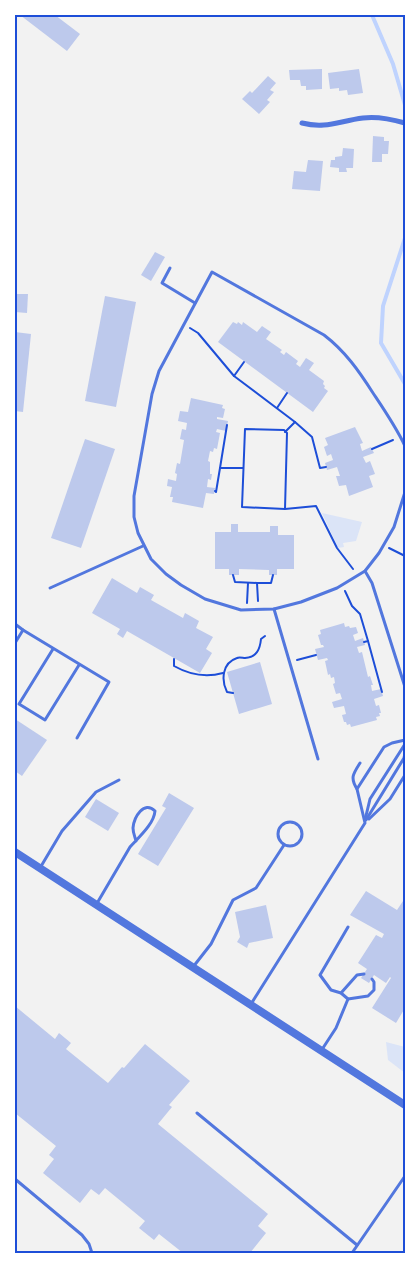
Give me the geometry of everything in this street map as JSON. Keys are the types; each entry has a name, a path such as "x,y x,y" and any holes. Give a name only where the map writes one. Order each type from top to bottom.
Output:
{"street":[{"path":"302,123 321,126 363,118 378,118 405,123"},
{"path":"15,852 405,1104"}],"lane":[{"path":"170,268 162,283 195,303"},
{"path":"405,446 397,429 350,358 338,346 324,335 212,272 159,371 151,403 134,496 134,517 143,546 151,559 166,574 181,585 205,599 241,610 274,609 301,602 337,588 365,571 384,545 394,527 405,492"},
{"path":"50,588 143,546"},
{"path":"365,571 372,583 405,686"},
{"path":"274,609 318,759"},
{"path":"15,624 109,682 77,738"},
{"path":"15,643 23,630"},
{"path":"53,649 19,704 45,720 79,665"},
{"path":"357,789 384,747 405,740"},
{"path":"364,823 370,798 405,744"},
{"path":"250,1005 396,772 405,753"},
{"path":"360,763 353,774 353,782 357,789 364,823"},
{"path":"364,823 390,799 405,775"},
{"path":"40,869 62,831 96,792 119,780"},
{"path":"96,906 136,841 155,817 156,811 150,807 140,810 134,823 133,829 136,841"},
{"path":"288,822 299,826 302,833 300,841 294,846 284,844 278,837 281,826 288,822"},
{"path":"193,968 211,944 233,900 256,888 284,844"},
{"path":"348,927 320,975 331,990 341,993 348,999 368,996 374,990 372,979"},
{"path":"341,993 357,974 364,974"},
{"path":"321,1051 336,1028 348,999"},
{"path":"198,1113 357,1245"},
{"path":"352,1253 405,1176"},
{"path":"15,1179 82,1235 89,1244 92,1253"}],"path":[{"path":"184,325 198,333 234,376 312,437 320,468 326,467"},
{"path":"234,376 244,362"},
{"path":"276,408 287,393"},
{"path":"286,432 295,422"},
{"path":"215,491 227,426"},
{"path":"286,432 284,430 245,429 242,507 286,509 316,506 337,548 352,568"},
{"path":"286,432 286,509"},
{"path":"372,450 386,443"},
{"path":"220,468 244,468"},
{"path":"384,545 405,556"},
{"path":"233,575 235,582 248,583 271,583 273,576"},
{"path":"246,610 248,583"},
{"path":"256,583 257,594"},
{"path":"349,596 352,606 360,614 382,692"},
{"path":"174,659 174,666 190,674 214,676 223,673 228,665 238,658 254,656 260,648 261,639 265,636"},
{"path":"364,642 368,641"},
{"path":"290,661 316,655"},
{"path":"223,673 227,692 233,692"}],"shaded area":[{"path":"322,513 362,522 356,541 343,543 344,547 338,548"},
{"path":"386,1042 405,1047 405,1073 388,1060"}],"building":[{"path":"20,15 55,15 80,34 67,51"},
{"path":"322,69 322,89 306,90 306,86 301,86 300,80 290,80 289,70"},
{"path":"359,69 363,93 348,95 347,90 339,91 339,88 330,89 328,73"},
{"path":"268,76 276,83 270,90 274,92 267,100 270,102 259,114 242,99 250,91 252,93"},
{"path":"373,136 384,137 384,141 389,141 388,154 382,154 382,162 372,162"},
{"path":"343,148 354,149 353,168 346,168 347,172 339,172 339,168 330,167 331,160 342,156"},
{"path":"308,160 323,161 320,191 292,189 294,171 306,172"},
{"path":"155,252 165,257 151,281 141,275"},
{"path":"15,294 28,294 27,313 15,312"},
{"path":"105,296 136,302 116,407 85,401"},
{"path":"233,322 237,324 238,322 242,325 243,322 257,332 262,326 271,332 266,339 282,350 280,352 284,355 286,352 298,361 296,364 300,367 306,358 314,363 309,370 324,381 324,388 328,391 313,412 218,342"},
{"path":"15,332 31,334 23,412 15,411"},
{"path":"191,398 223,405 222,408 225,409 223,418 217,417 217,419 228,421 226,431 217,429 216,432 220,433 217,449 214,448 213,452 210,451 208,461 210,462 210,474 212,474 211,480 208,479 207,487 215,488 214,494 206,493 203,508 172,502 173,497 170,497 172,487 167,486 168,479 176,481 177,474 175,473 177,463 180,464 184,440 180,439 182,429 186,430 187,423 178,421 180,411 188,412"},
{"path":"355,427 363,443 360,444 362,451 371,447 374,453 363,457 366,463 370,461 375,474 369,476 373,487 349,496 346,485 339,486 336,476 340,476 337,467 327,470 325,463 333,460 331,454 327,456 324,447 328,445 325,438"},
{"path":"85,439 115,449 81,548 51,538"},
{"path":"231,524 238,524 238,532 270,532 270,526 278,526 278,535 294,535 294,569 277,569 277,575 269,575 269,570 239,569 239,575 229,575 229,569 215,569 215,532 231,532"},
{"path":"112,578 137,593 140,587 154,595 151,600 183,618 185,613 199,621 196,628 213,637 206,649 212,653 200,673 127,631 123,638 117,634 120,629 92,613"},
{"path":"344,623 345,627 356,627 358,633 353,635 355,641 363,638 365,645 357,647 359,653 362,652 368,677 370,676 373,685 371,685 372,691 381,689 383,696 374,699 376,706 379,705 381,713 379,713 380,716 376,717 377,720 351,727 350,724 347,725 344,722 342,715 346,714 344,706 334,708 332,702 342,699 340,693 336,694 333,684 335,683 334,677 331,678 330,674 328,675 325,661 328,660 327,658 318,660 315,649 324,647 321,645 318,635 321,634 320,630"},
{"path":"260,662 272,704 239,714 227,672"},
{"path":"15,719 47,740 22,776 15,771"},
{"path":"169,793 194,808 158,866 138,854 166,808 162,806"},
{"path":"96,799 119,813 108,831 85,817"},
{"path":"366,891 397,910 405,898 405,1008 396,1023 372,1008 391,978 386,983 374,975 369,983 361,978 367,969 358,963 376,935 382,938 384,934 350,915"},
{"path":"266,905 273,938 249,943 247,948 237,942 240,937 235,912"},
{"path":"15,1006 55,1039 59,1033 71,1043 66,1049 108,1083 145,1044 190,1081 169,1105 172,1107 158,1124 268,1214 258,1226 266,1233 250,1253 183,1253 159,1234 154,1240 139,1228 145,1221 105,1188 99,1195 91,1189 80,1203 43,1173 54,1159 49,1155 56,1146 15,1113"}],"waterway":[{"path":"372,15 393,64 405,105"},
{"path":"405,238 383,306 381,343 405,384"}]}
